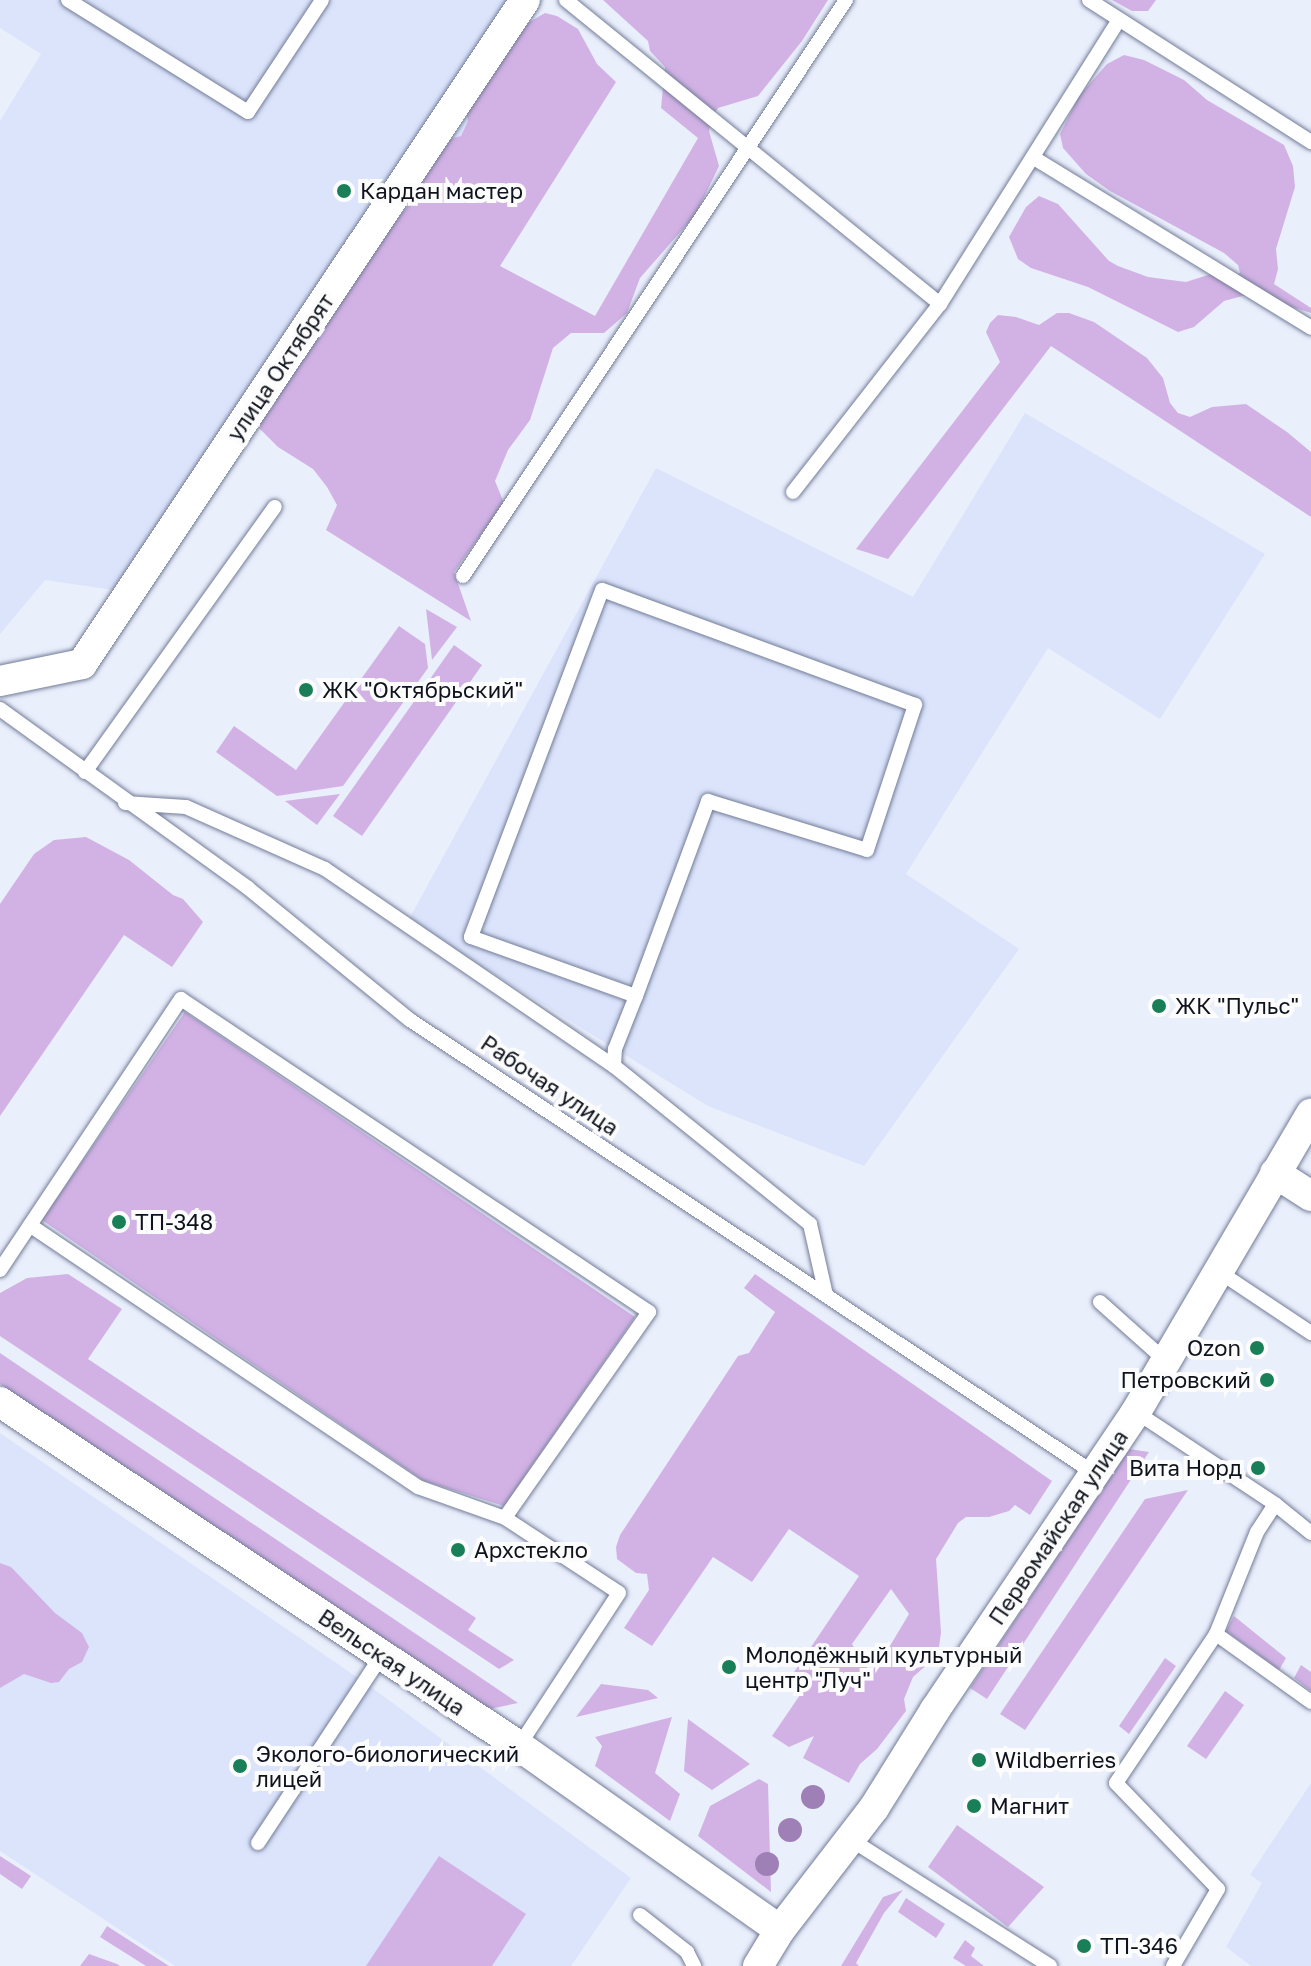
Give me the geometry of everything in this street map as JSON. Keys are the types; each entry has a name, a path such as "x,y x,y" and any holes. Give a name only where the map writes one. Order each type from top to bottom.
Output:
{"street":[{"name":"улица Октябрят","path":"0,681 82,664 525,0"},
{"name":"Первомайская улица","path":"758,1966 780,1930 850,1839 1136,1412 1311,1114"},
{"path":"1275,1173 1311,1196"},
{"name":"Вельская улица","path":"0,1402 519,1746 780,1930"}],"lane":[{"path":"68,0 248,112 322,0"},
{"path":"566,0 940,304"},
{"path":"463,576 846,0"},
{"path":"1089,0 1311,142"},
{"path":"793,492 940,304 1119,20"},
{"path":"1034,158 1311,328"},
{"path":"85,772 275,507"},
{"path":"614,1066 615,1049 636,996 708,801 867,850 915,705 602,590 471,937 636,996"},
{"name":"Рабочая улица","path":"0,709 125,803 248,888 410,1020 1094,1473"},
{"path":"125,803 186,807 325,869 614,1066 810,1224 826,1295"},
{"path":"0,1270 181,999 649,1312 505,1518"},
{"path":"30,1225 418,1487 505,1518 619,1593 519,1746"},
{"path":"1218,1271 1311,1333"},
{"path":"1100,1302 1167,1363"},
{"path":"1136,1412 1275,1504 1311,1533"},
{"path":"1173,1966 1218,1889 1116,1783 1216,1634 1257,1532 1275,1504"},
{"path":"1216,1634 1311,1702"},
{"path":"258,1843 382,1655"},
{"path":"850,1839 1050,1966"},
{"path":"640,1915 687,1952 694,1966"}],"shaded area":[{"path":"0,0 544,0 466,111 468,121 461,136 450,140 418,177 419,187 411,206 141,594 45,580 0,634 0,121 41,54 0,28"},
{"path":"603,0 828,0 802,41 758,96 718,108 711,119 709,131 719,166 696,214 640,278 627,313 604,333 571,333 553,348 530,420 508,450 495,481 504,503 454,572 471,621 326,530 337,505 327,487 313,469 278,447 258,427 380,238 416,197 418,177 438,142 461,136 468,121 466,111 526,24 545,13 557,16 578,29 597,64 616,82 500,266 595,316 698,138 661,108 665,67 650,51 648,41"},
{"path":"1112,0 1156,0 1148,11 1132,11"},
{"path":"1124,55 1144,60 1184,80 1207,100 1284,145 1293,166 1295,187 1276,249 1278,269 1274,284 1311,308 1311,313 1250,294 1224,301 1194,327 1178,332 1088,287 1031,268 1018,259 1009,237 1026,207 1039,196 1058,204 1109,261 1118,266 1148,277 1186,282 1211,274 1232,276 1240,273 1238,265 1224,253 1110,191 1086,174 1063,148 1060,134 1079,96 1107,64"},
{"path":"1057,313 1069,313 1094,322 1147,358 1163,378 1170,403 1178,413 1190,417 1212,407 1246,404 1287,432 1311,452 1311,517 1051,346 888,559 856,549 1000,362 986,332 990,323 998,315 1039,325"},
{"path":"1025,413 1265,554 1160,719 1048,648 906,874 1019,949 864,1166 708,1106 408,921 656,468 913,597"},
{"path":"426,609 457,627 432,660"},
{"path":"399,626 425,644 428,668 343,786 277,796 216,752 234,726 296,770"},
{"path":"454,645 482,665 362,836 333,816"},
{"path":"340,794 317,825 285,801"},
{"path":"86,837 129,860 173,895 183,899 203,922 172,967 124,935 0,1116 0,904 34,854 54,840"},
{"path":"185,1012 635,1317 504,1506 424,1481 42,1220"},
{"path":"68,1274 122,1309 88,1359 476,1618 468,1630 514,1660 499,1669 0,1336 0,1293 27,1278"},
{"path":"755,1274 1052,1481 1030,1515 1015,1505 1009,1511 989,1517 966,1517 958,1523 936,1559 941,1632 938,1655 913,1677 904,1699 906,1711 877,1749 860,1764 849,1783 803,1758 814,1736 789,1747 772,1736 802,1692 788,1681 859,1576 789,1529 752,1582 713,1557 652,1646 624,1628 649,1590 647,1574 636,1573 617,1559 616,1547 620,1535 738,1356 749,1353 775,1312 744,1288","holes":["891,1589 909,1614 881,1661 870,1672 852,1644"]},
{"path":"0,1353 518,1703 485,1710 0,1384"},
{"name":"Эколого-биологический лицей","path":"0,1433 364,1682 631,1878 571,1966 175,1966 0,1851 0,1612 11,1567 0,1563"},
{"path":"1129,1449 1149,1452 987,1699 970,1688"},
{"path":"1188,1490 1025,1730 1000,1714 1145,1499"},
{"path":"0,1563 11,1567 55,1613 82,1633 89,1647 82,1662 69,1669 59,1682 51,1683 24,1674 0,1688"},
{"path":"1234,1616 1286,1658 1279,1670 1226,1631"},
{"path":"1165,1658 1176,1666 1129,1734 1119,1726"},
{"path":"1301,1665 1311,1672 1311,1691 1294,1678"},
{"path":"601,1684 648,1690 658,1698 576,1717"},
{"path":"1225,1691 1244,1705 1206,1759 1187,1746"},
{"path":"672,1717 655,1773 680,1794 670,1821 595,1766 602,1746 595,1737"},
{"path":"688,1719 750,1764 712,1790 684,1771"},
{"path":"759,1779 768,1784 771,1892 698,1836 710,1806"},
{"path":"1311,1783 1311,1966 1251,1966 1226,1947 1262,1883 1250,1875"},
{"path":"957,1825 1044,1887 1008,1927 928,1867"},
{"path":"0,1856 31,1876 22,1889 0,1874"},
{"path":"439,1856 526,1914 492,1966 366,1966"},
{"path":"903,1890 884,1913 856,1963 859,1966 841,1966 883,1897"},
{"path":"906,1898 945,1924 936,1938 898,1912"},
{"path":"107,1926 169,1966 146,1966 100,1937"},
{"path":"965,1940 975,1948 971,1956 984,1966 966,1966 953,1958"},
{"path":"89,1954 117,1964 120,1966 80,1966"}],"place":[{"name":"Кардан мастер","path":"344,191"},
{"name":"ЖК \"Октябрьский\"","path":"306,690"},
{"name":"ЖК \"Пульс\"","path":"1159,1006"},
{"name":"ТП-348","path":"119,1222"},
{"name":"Ozon","path":"1257,1348"},
{"name":"Петровский","path":"1267,1380"},
{"name":"Вита Норд","path":"1258,1468"},
{"name":"Архстекло","path":"458,1550"},
{"name":"Молодёжный культурный центр \"Луч\"","path":"729,1667"},
{"name":"Wildberries","path":"979,1760"},
{"name":"Эколого-биологический лицей","path":"240,1766"},
{"name":"Магнит","path":"974,1806"},
{"name":"ТП-346","path":"1084,1946"}]}
